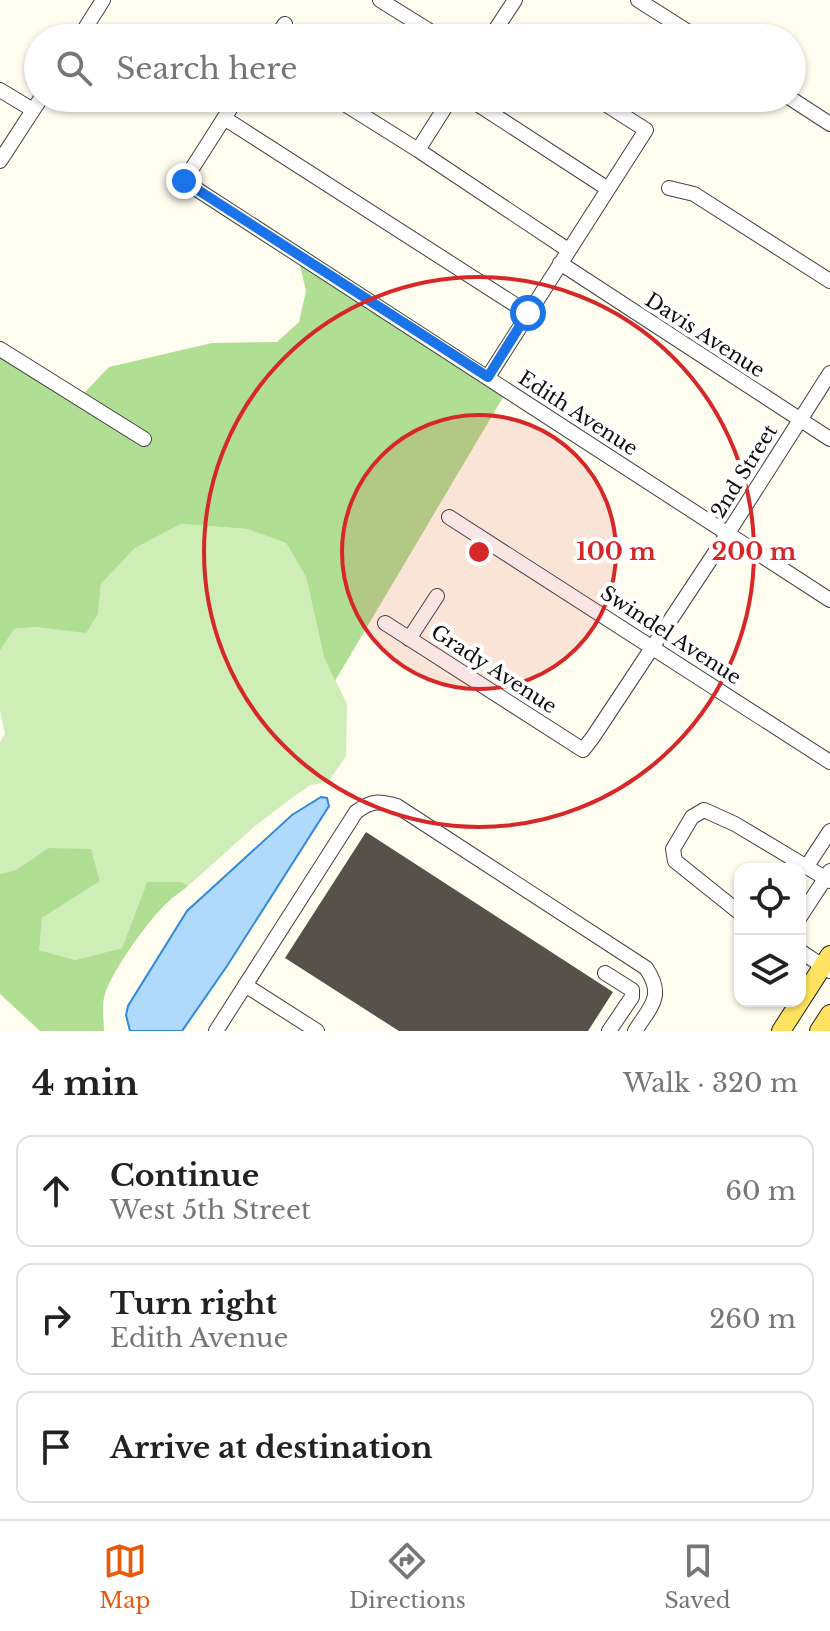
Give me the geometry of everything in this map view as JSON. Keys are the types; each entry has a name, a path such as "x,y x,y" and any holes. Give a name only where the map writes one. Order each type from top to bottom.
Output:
{"main road":[{"path":"781,1031 828,964"},
{"path":"819,1031 830,1014"}],"street":[{"path":"88,24 103,0"},
{"path":"380,0 419,24"},
{"path":"502,24 515,0"},
{"path":"638,0 676,24"},
{"path":"0,90 24,99"},
{"path":"806,108 830,124"},
{"path":"0,161 32,112"},
{"path":"228,112 224,118 528,313"},
{"path":"357,112 568,250"},
{"path":"418,150 442,112"},
{"path":"490,112 608,189"},
{"path":"488,377 646,130 618,112"},
{"name":"Edith Avenue","path":"224,118 184,181 830,600"},
{"path":"669,188 694,194 830,281"},
{"name":"Davis Avenue","path":"560,263 830,439"},
{"path":"0,349 144,439"},
{"name":"2nd Street","path":"583,750 830,373"},
{"name":"Swindel Avenue","path":"449,517 830,762"},
{"path":"409,639 437,596"},
{"name":"Grady Avenue","path":"385,623 583,750"},
{"path":"216,1031 356,812 367,803 382,802 397,806 646,968 655,981 655,1001 637,1028 620,1014"},
{"path":"734,908 675,861 673,849 692,817 704,810 735,824 802,863"},
{"path":"806,908 828,877 807,866 830,831"},
{"path":"806,954 828,964"},
{"path":"605,973 632,990 632,997 609,1031"},
{"path":"245,985 317,1031"}],"green space":[{"path":"299,261 505,394 335,681 324,657 306,577 286,543 247,529 181,524 135,548 101,584 98,614 86,633 36,627 14,629 0,651 0,354 146,445 151,438 0,343 0,340 83,394 109,367 212,343 277,342 299,322 306,291"},
{"path":"181,524 247,529 286,543 306,577 324,657 347,704 346,756 328,782 310,785 289,800 188,886 182,882 147,882 122,948 75,960 38,950 42,918 100,881 91,850 48,848 16,870 0,874 0,742 5,734 0,711 0,651 14,629 36,627 86,632 98,614 101,584 135,548"},
{"path":"48,848 91,849 100,881 42,918 39,950 75,960 122,948 147,882 182,882 188,886 151,920 115,972 104,999 104,1031 40,1031 0,994 0,874 16,870"}],"water":[{"path":"321,797 327,798 329,806 182,1031 130,1031 126,1015 128,1006 187,911 292,815"}],"building":[{"path":"366,832 613,992 588,1031 399,1031 285,958"}],"route":[{"path":"184,181 488,377 528,313"}]}
